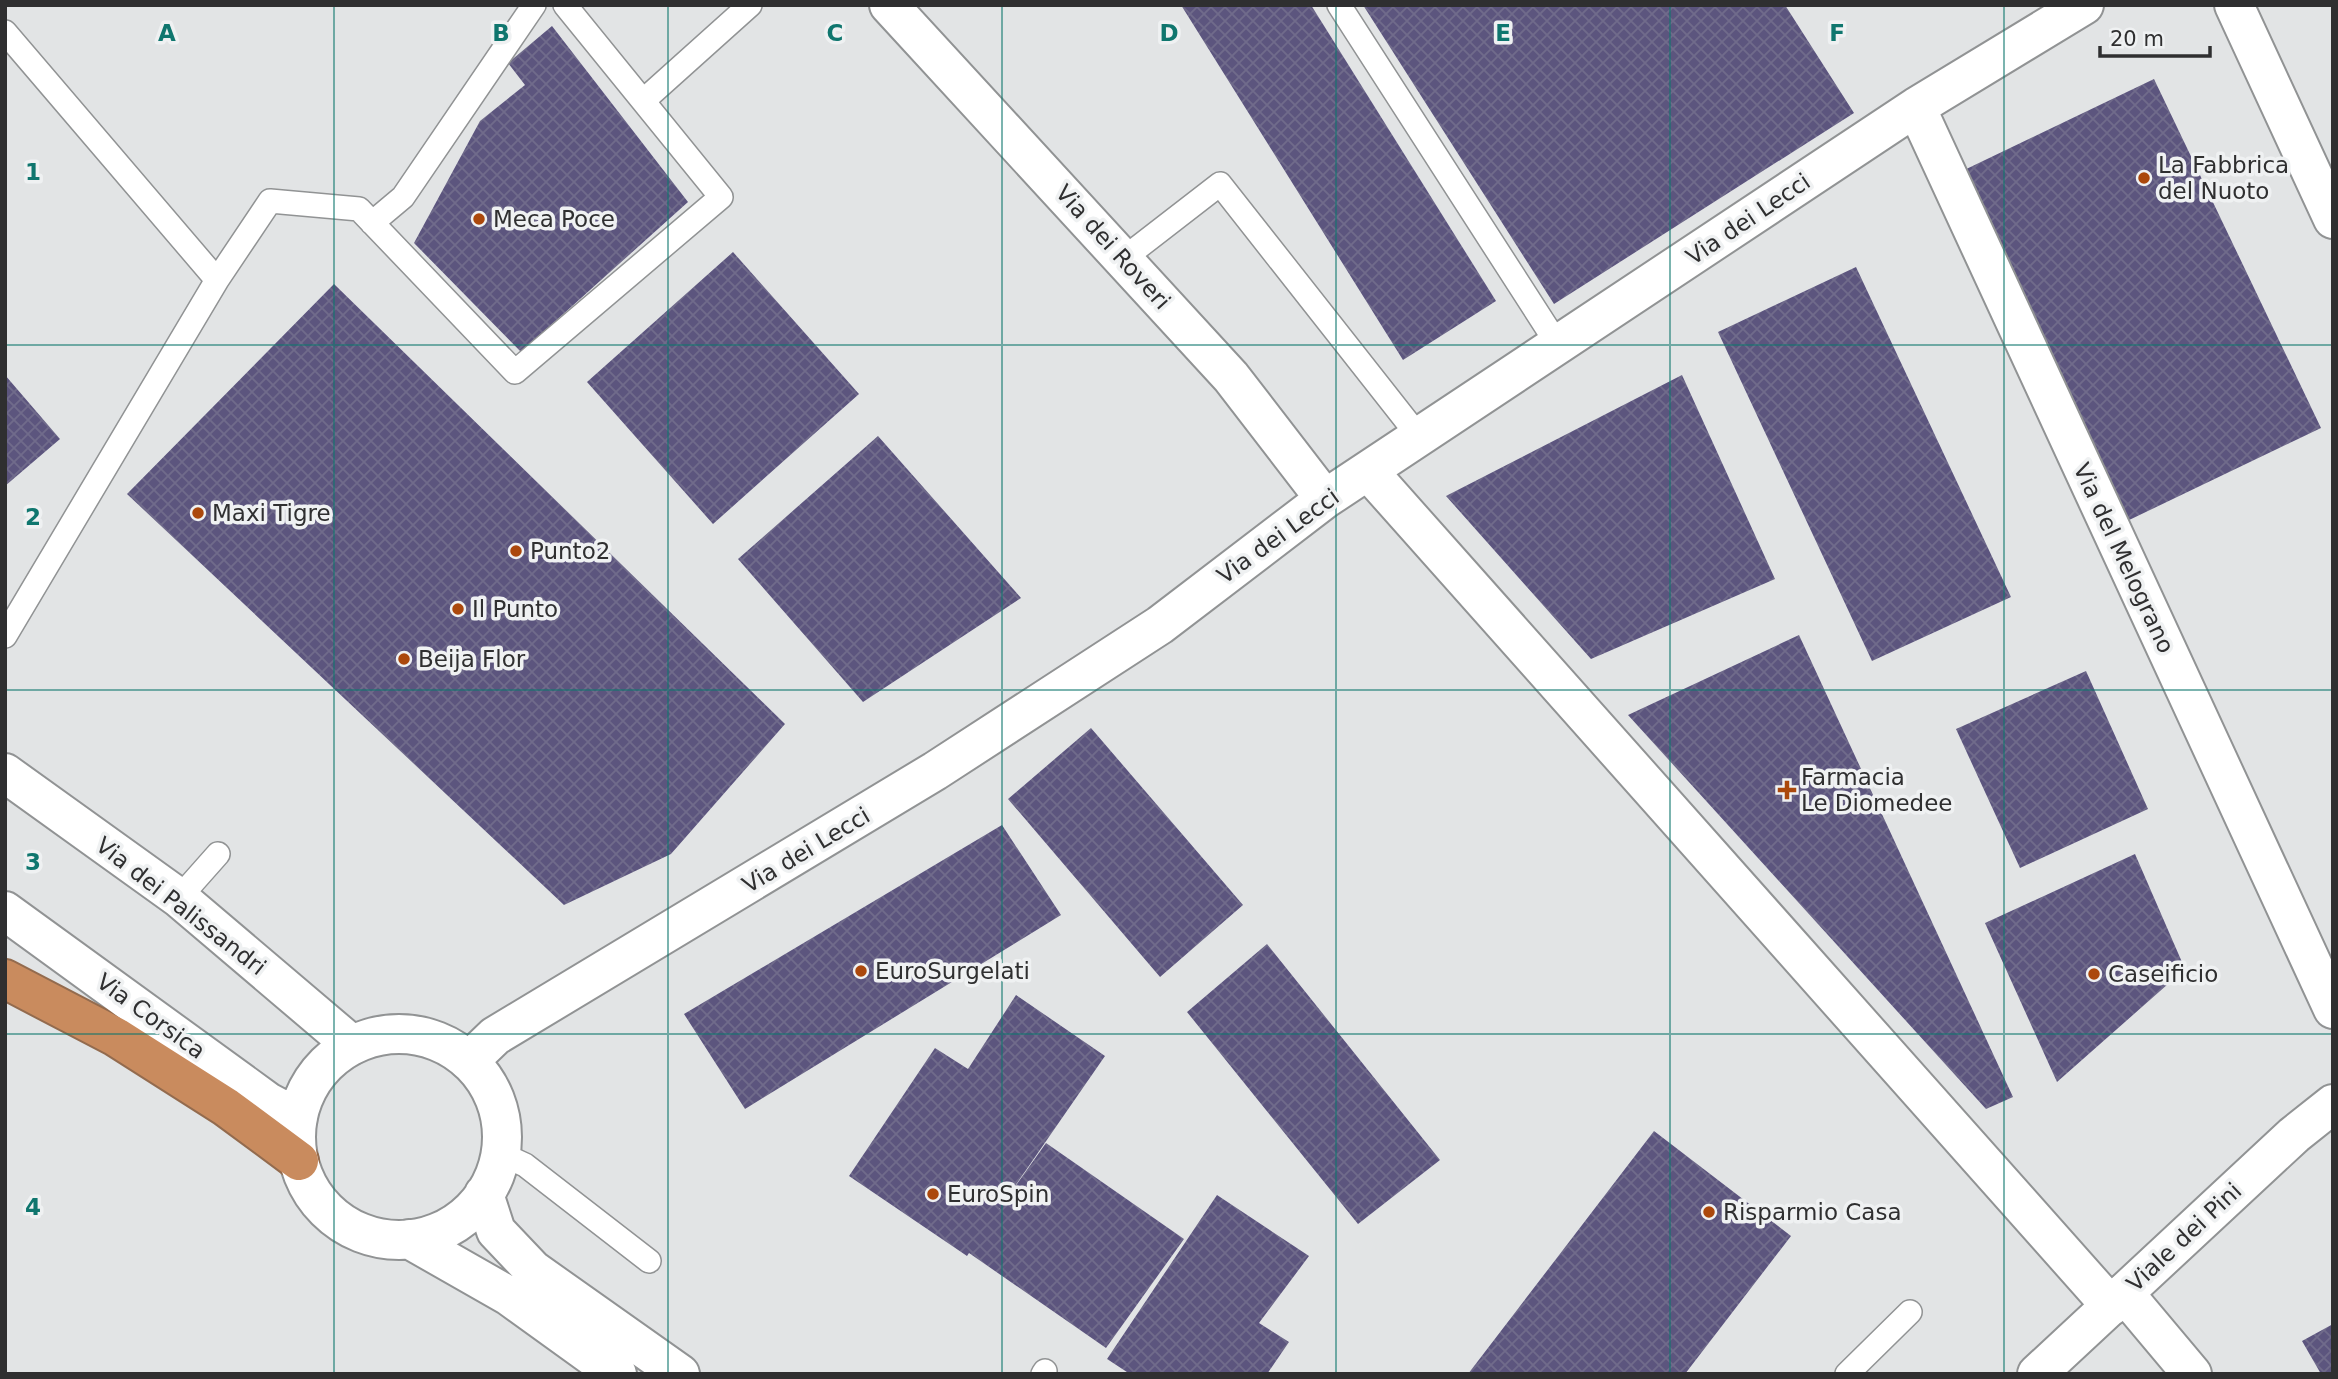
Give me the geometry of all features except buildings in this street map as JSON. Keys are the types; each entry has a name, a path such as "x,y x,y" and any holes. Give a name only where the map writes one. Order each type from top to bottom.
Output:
{"highway":[{"path":"5,979 116,1037 226,1107 299,1161"}],"street":[{"name":"Via dei Roveri","path":"889,5 1231,377 1325,499"},
{"name":"Via dei Lecci","path":"469,1061 495,1036 935,771 1148,632 1325,499 1916,107 2084,5"},
{"path":"2234,5 2333,219"},
{"name":"Via del Melograno","path":"1916,107 2333,1009"},
{"path":"1369,471 2117,1300 2192,1374"},
{"name":"Via dei Palissandri","path":"5,773 179,898 352,1045"},
{"name":"Via Corsica","path":"5,911 268,1102 298,1118"},
{"path":"410,1034 439,1042 469,1061 488,1085 499,1111 501,1154 484,1194 462,1219 444,1230 409,1239 375,1237 346,1226 319,1202 299,1161 298,1118 303,1098 314,1079 333,1058 352,1045 377,1036 410,1034"},
{"name":"Viale dei Pini","path":"2037,1374 2294,1135 2333,1104"},
{"path":"484,1194 496,1231 533,1270 680,1374"},
{"path":"409,1239 509,1296 617,1374"}],"lane":[{"path":"372,223 402,198 534,5"},
{"path":"5,636 217,279 270,201 359,209 515,372 721,197 565,5"},
{"path":"643,101 750,5"},
{"path":"1339,5 1558,345"},
{"path":"5,32 217,279"},
{"path":"1123,259 1220,184 1420,438"},
{"path":"179,898 218,854"},
{"path":"501,1154 525,1165 649,1261"},
{"path":"1847,1374 1910,1312"}],"place":[{"name":"La Fabbrica del Nuoto","path":"2144,178"},
{"name":"Meca Poce","path":"479,219"},
{"name":"Maxi Tigre","path":"198,513"},
{"name":"Punto2","path":"516,551"},
{"name":"Il Punto","path":"458,609"},
{"name":"Beija Flor","path":"404,659"},
{"name":"Farmacia Le Diomedee","path":"1787,790"},
{"name":"EuroSurgelati","path":"861,971"},
{"name":"Caseificio","path":"2094,974"},
{"name":"EuroSpin","path":"933,1194"},
{"name":"Risparmio Casa","path":"1709,1212"}]}
